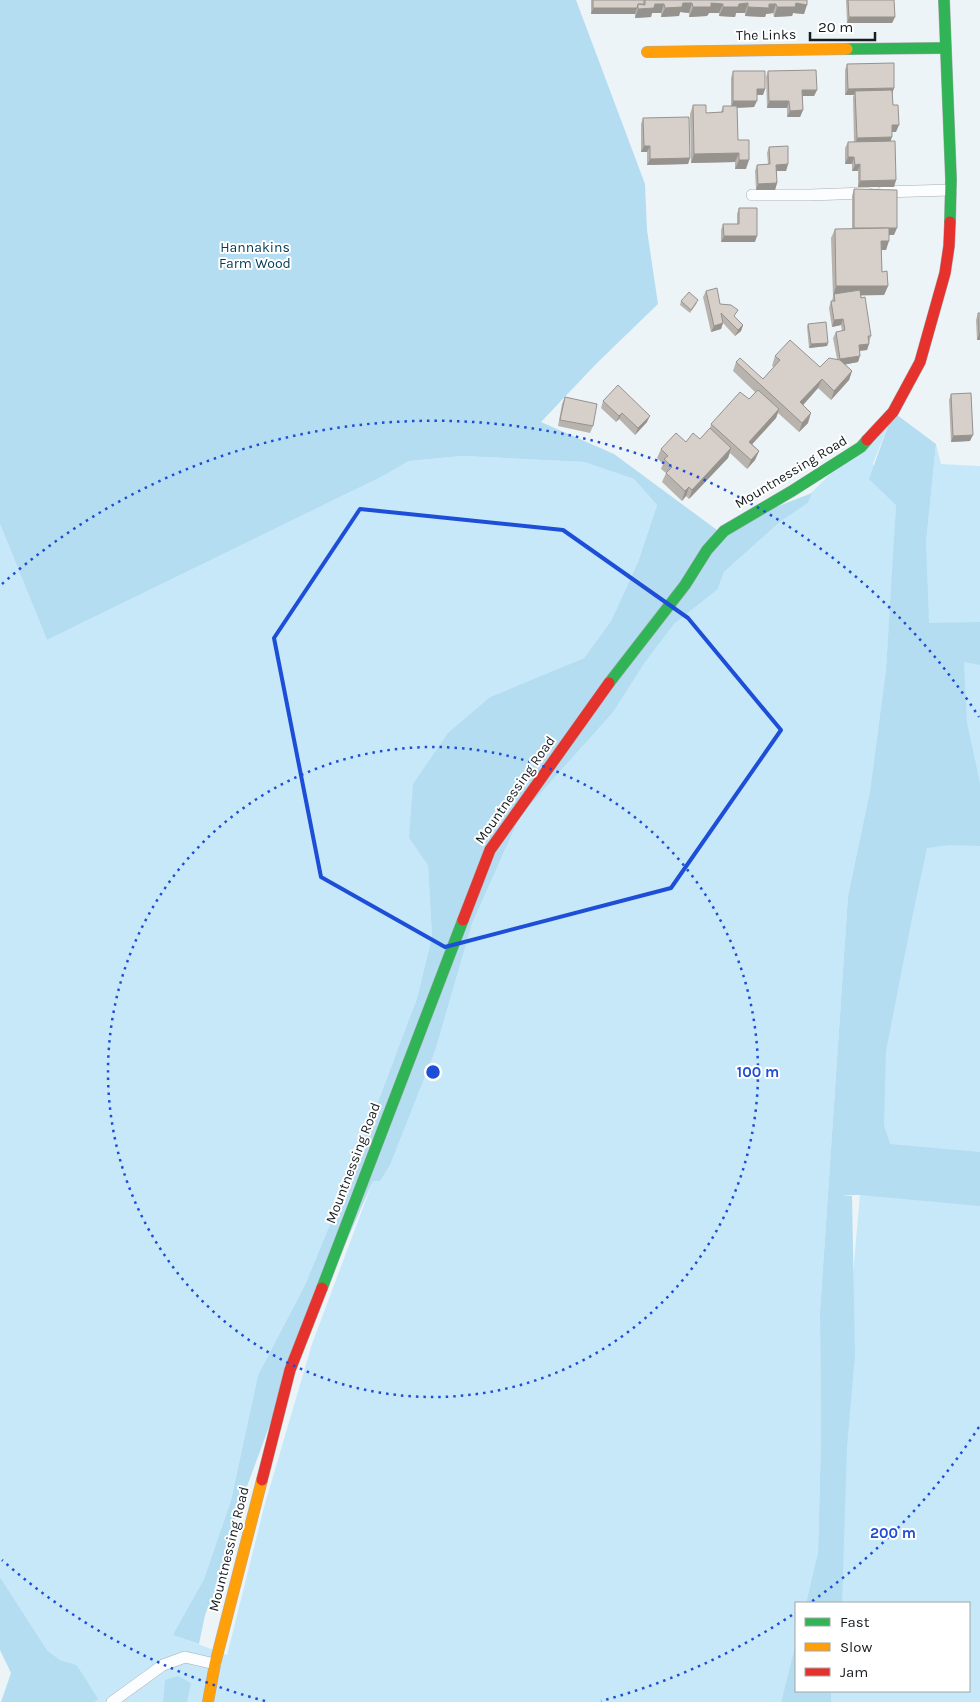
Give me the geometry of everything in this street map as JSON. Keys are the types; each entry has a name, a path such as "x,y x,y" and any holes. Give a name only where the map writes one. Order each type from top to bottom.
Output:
{"street":[{"name":"Mountnessing Road","path":"208,1702 215,1664 290,1370 490,850 600,694 685,585 707,550 724,531 737,522 792,491 861,447 893,412 920,362 945,273 949,246 951,190 944,0"},
{"name":"The Links","path":"647,52 945,48"}],"lane":[{"path":"752,194 809,195 951,190"},
{"path":"112,1702 163,1665 185,1657 215,1664"}],"highlighted area":[{"path":"360,509 563,530 688,618 781,730 671,888 445,947 321,877 274,638"}],"shaded area":[{"path":"893,412 873,464 896,505 895,531 886,669 870,791 848,896 820,1312 821,1438 818,1552 806,1602 795,1602 795,1646 781,1702 94,1702 97,1699 82,1673 76,1666 60,1660 47,1650 0,1577 0,524 47,640 383,476 409,461 462,456 584,462 634,479 657,505 638,562 611,621 584,658 490,697 409,838 428,864 432,937 417,998 352,1171 305,1285 258,1375 231,1500 204,1579 174,1635 227,1655 264,1507 312,1344 373,1181 436,1048 472,924 520,816 674,624 718,589 724,572 780,522 808,503 811,493"},
{"path":"936,444 941,464 980,466 980,1702 816,1702 817,1692 970,1692 970,1602 824,1602 860,1195"}],"green space":[{"name":"Hannakins Farm Wood","path":"0,0 576,0 645,184 647,230 658,304 596,364 541,422 614,454 717,530 812,493 808,503 780,522 724,572 718,589 674,624 645,662 613,712 520,816 472,924 436,1048 390,1165 380,1181 373,1181 290,1370 229,1535 217,1587 205,1615 199,1644 173,1635 204,1579 231,1500 258,1375 305,1285 352,1171 417,998 432,937 428,865 409,838 413,784 448,733 490,697 584,658 611,621 638,562 657,505 634,479 584,462 462,456 409,461 383,476 47,640 0,524"},
{"path":"893,412 936,444 926,543 929,623 980,622 980,665 964,662 967,723 980,783 980,846 949,845 927,848 886,1051 884,1125 890,1144 980,1152 980,1206 841,1195 852,1196 855,1355 847,1447 842,1602 806,1602 818,1552 821,1438 820,1312 848,896 870,791 886,669 896,505 869,479"},
{"path":"0,1577 47,1650 60,1660 76,1665 98,1699 94,1702 1,1702 11,1673 0,1650"},
{"path":"795,1646 795,1692 831,1692 831,1702 781,1702"},
{"path":"178,1676 191,1683 187,1702 163,1702 165,1680"}],"building":[{"path":"593,0 644,0 644,4 638,4 637,8 593,8"},
{"path":"645,0 807,0 807,5 796,3 795,7 777,7 776,4 769,4 769,8 748,7 748,3 739,4 738,7 723,7 723,4 711,3 711,7 693,7 692,3 683,3 682,7 665,8 664,4 655,4 654,8 638,9 638,4 645,5"},
{"path":"848,0 894,0 895,17 849,17"},
{"path":"894,63 894,88 848,89 847,64"},
{"path":"816,70 817,90 802,90 803,110 790,111 789,101 769,101 768,71"},
{"path":"733,71 765,71 765,89 757,89 757,101 733,101"},
{"path":"892,90 893,105 898,105 899,125 892,125 892,137 857,138 855,91"},
{"path":"693,105 706,105 706,113 723,112 723,106 737,106 738,140 749,140 749,160 739,160 739,153 694,154"},
{"path":"689,117 690,158 650,159 650,146 644,146 643,118"},
{"path":"895,141 896,180 860,181 860,164 855,165 854,157 848,157 848,142"},
{"path":"788,146 788,164 776,165 777,183 758,184 757,165 770,164 769,147"},
{"path":"854,189 897,190 897,228 854,228"},
{"path":"739,208 757,208 757,236 724,236 723,224 739,224"},
{"path":"889,228 889,241 881,241 882,272 887,271 888,286 836,286 835,229"},
{"path":"717,288 720,304 731,305 738,310 734,316 743,325 738,330 721,313 723,323 714,326 706,291"},
{"path":"860,290 861,298 865,297 871,336 868,336 869,344 859,345 860,356 840,359 836,332 845,330 843,319 834,320 831,301 835,301 834,294"},
{"path":"689,292 698,300 691,310 681,301"},
{"path":"978,313 980,313 980,334 979,334"},
{"path":"826,322 828,343 811,344 808,324"},
{"path":"790,340 820,367 829,358 840,360 852,371 834,391 822,379 800,402 811,413 802,423 736,362 740,358 763,379 780,360 775,356"},
{"path":"618,385 650,416 638,428 622,413 619,416 603,401"},
{"path":"758,390 779,409 749,442 759,451 751,460 711,424 740,392 749,399"},
{"path":"971,393 973,435 953,436 951,394"},
{"path":"565,397 597,404 593,426 560,420"},
{"path":"710,428 731,448 692,490 689,487 685,491 666,473 672,467 664,459 668,456 661,449 676,433 686,442 693,433 700,439"}],"traffic: fast":[{"path":"944,0 951,179 950,222"},
{"path":"847,49 945,48"},
{"path":"609,683 685,585 707,550 724,531 792,491 861,447 867,440"},
{"path":"322,1288 463,920"}],"traffic: slow":[{"path":"647,52 847,49"},
{"path":"208,1702 215,1664 262,1480"}],"traffic: jam":[{"path":"867,440 893,412 920,362 945,273 950,222"},
{"path":"463,920 490,850 609,683"},
{"path":"262,1480 290,1370 322,1288"}]}
